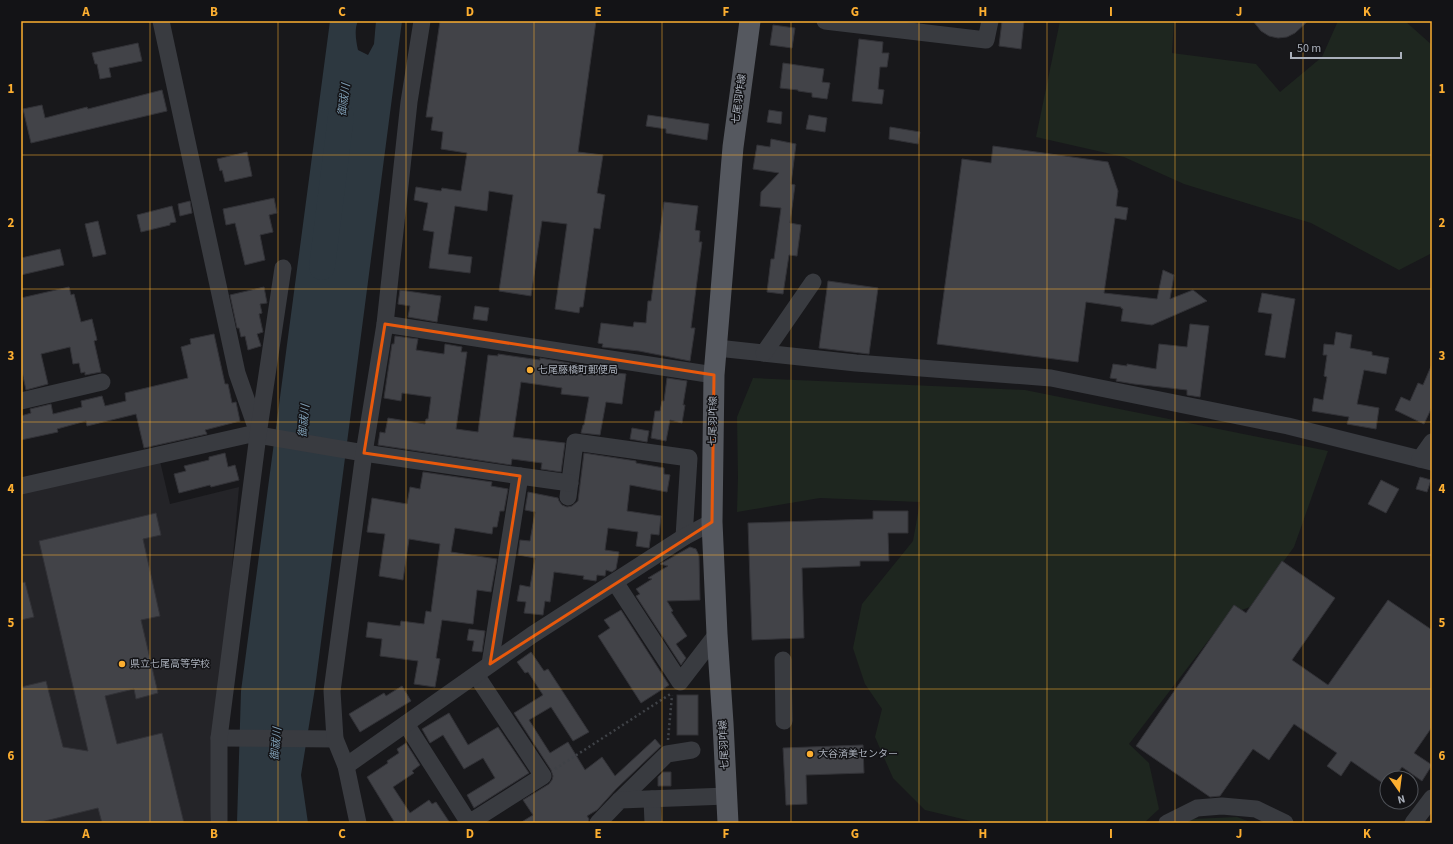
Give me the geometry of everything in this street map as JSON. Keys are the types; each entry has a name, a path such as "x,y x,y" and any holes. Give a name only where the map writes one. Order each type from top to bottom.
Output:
{"main road":[{"name":"七尾羽咋線","path":"728,823 712,522 714,375 733,147 750,21"}],"street":[{"path":"161,21 237,373 258,435"},
{"path":"358,823 346,766 335,739 332,691 364,453 385,324 409,102 422,21"},
{"path":"825,21 986,40 990,21"},
{"path":"219,823 219,738 258,435 283,268"},
{"path":"764,353 813,282"},
{"path":"385,324 714,375"},
{"path":"717,348 856,363 1051,378 1288,426 1426,460 1432,442"},
{"path":"21,401 102,382"},
{"path":"21,486 214,442 247,435 258,435 364,453 520,476 569,490 575,442 689,458 684,537"},
{"path":"490,664 520,476"},
{"path":"346,766 490,664 684,537 712,522"},
{"path":"614,582 676,688 717,634"},
{"path":"783,660 784,721"},
{"path":"406,724 469,823 543,776 476,675"},
{"path":"219,738 335,739"},
{"path":"598,823 667,754 692,750"},
{"path":"620,800 727,796"},
{"path":"1413,823 1432,798"},
{"path":"652,799 653,823"},
{"path":"1167,823 1197,808 1222,806 1256,809 1285,823"}],"path":[{"path":"667,754 676,688"},
{"path":"543,776 676,688"}],"highlighted area":[{"path":"385,324 714,375 712,522 490,664 520,476 364,453"}],"shaded area":[{"path":"1060,21 1174,21 1172,53 1256,64 1280,92 1322,57 1338,21 1405,21 1432,45 1432,253 1399,270 1311,223 1184,184 1124,157 1036,137"},
{"path":"753,378 1025,390 1328,451 1294,547 1250,607 1228,615 1129,744 1149,763 1159,809 1144,823 979,823 925,810 893,778 875,737 882,709 865,684 853,648 862,604 913,541 920,502 820,498 737,512 737,417"},
{"name":"県立七尾高等学校","path":"159,457 170,504 239,487 210,823 21,823 21,491"},
{"path":"1237,817 1253,823 1186,823 1192,819"}],"water":[{"path":"330,21 358,21 356,39 358,50 368,55 374,44 376,21 402,21 315,688 301,775 308,823 237,823 241,691","holes":["335,148 339,156 337,214 331,236 328,236 324,223 323,203 325,160 332,149"]}],"building":[{"path":"440,21 596,21 578,152 603,155 597,193 605,195 600,229 594,228 583,307 580,307 579,313 555,309 567,224 542,221 531,296 499,291 513,195 489,191 487,211 455,206 448,254 472,257 470,273 429,268 434,232 423,230 428,203 414,200 416,187 441,191 442,188 461,191 467,153 441,149 443,132 431,130 433,117 426,117"},
{"path":"1002,21 1024,21 1021,49 999,46"},
{"path":"1253,21 1308,21 1295,33 1287,37 1278,38 1269,36 1261,31"},
{"path":"773,25 795,28 792,48 770,45"},
{"path":"859,39 883,42 882,53 889,53 887,67 880,67 878,89 884,90 882,104 852,101"},
{"path":"138,43 142,61 109,68 111,77 100,79 97,64 95,64 92,53"},
{"path":"783,63 824,69 822,82 830,83 827,99 812,97 812,93 780,88"},
{"path":"162,90 167,111 31,143 23,109 42,105 45,118 87,107 88,109"},
{"path":"769,110 782,112 781,124 767,122"},
{"path":"648,115 709,124 707,140 666,133 666,129 646,126"},
{"path":"809,115 827,118 825,132 806,129"},
{"path":"890,127 920,132 918,144 889,139"},
{"path":"771,139 796,144 791,184 795,185 790,223 801,225 797,256 789,255 783,294 767,292 771,259 774,259 781,208 760,206 761,192 779,173 753,169 757,145 770,147"},
{"path":"993,146 1108,162 1118,191 1116,206 1128,208 1126,220 1115,218 1104,293 1157,299 1163,270 1174,275 1170,299 1193,290 1207,301 1152,325 1121,321 1123,309 1121,307 1086,302 1078,362 937,344 962,159 991,163"},
{"path":"247,152 252,176 225,182 217,159"},
{"path":"274,198 277,213 269,215 273,232 260,235 265,260 245,265 235,223 226,225 223,209"},
{"path":"190,201 192,213 180,216 178,204"},
{"path":"664,202 698,206 695,230 700,231 699,242 702,242 691,328 695,328 690,361 639,351 602,347 603,344 598,343 601,323 633,327 634,322 646,323 648,301 651,301"},
{"path":"172,206 176,222 170,223 170,225 141,232 137,215"},
{"path":"98,221 106,254 93,257 85,224"},
{"path":"60,249 64,265 21,275 21,258"},
{"path":"828,281 878,288 869,354 819,348"},
{"path":"69,287 71,295 74,294 81,322 92,319 97,340 94,341 101,372 85,375 85,372 81,373 79,363 73,364 70,347 41,354 48,384 26,390 21,367 21,298"},
{"path":"264,287 267,303 260,304 262,313 259,314 263,332 257,334 261,346 248,350 245,336 241,337 239,328 237,328 230,295"},
{"path":"400,290 441,296 437,322 408,317 410,306 398,304"},
{"path":"1262,293 1295,299 1285,358 1265,355 1272,314 1258,312"},
{"path":"475,306 489,308 487,321 473,319"},
{"path":"1190,324 1209,326 1200,397 1187,395 1187,390 1134,384 1116,381 1117,379 1110,378 1113,364 1127,366 1127,364 1156,369 1159,344 1187,347"},
{"path":"1336,332 1352,335 1350,348 1372,352 1372,355 1389,358 1386,374 1364,370 1357,404 1379,408 1376,429 1347,424 1349,417 1312,411 1314,398 1323,400 1327,377 1324,376 1327,355 1323,355 1324,344 1334,345"},
{"path":"214,334 225,384 228,384 232,403 236,402 240,421 205,430 207,434 144,448 136,414 87,426 86,421 57,429 58,432 21,440 21,416 31,413 30,409 51,404 53,414 82,407 81,401 102,396 105,406 126,401 125,393 188,378 181,347 191,344 190,339"},
{"path":"395,336 418,339 416,350 444,354 445,344 462,347 461,352 467,352 456,429 478,432 488,355 498,356 498,354 540,360 540,358 581,365 581,369 626,374 622,404 606,402 600,435 581,433 589,397 561,394 562,388 521,382 513,437 565,443 561,472 541,469 542,463 512,459 511,465 378,445 380,432 385,433 388,418 425,424 426,419 428,419 431,397 402,393 401,401 384,398 392,344 394,344"},
{"path":"1432,364 1432,407 1424,424 1395,410 1401,397 1410,401 1418,383 1423,385"},
{"path":"667,378 687,381 682,423 670,420 666,441 651,438 655,411 660,411 662,401 664,401"},
{"path":"632,428 649,431 647,442 630,439"},
{"path":"225,453 228,467 235,465 239,480 211,487 210,485 179,493 174,474 186,471 184,466 209,460 209,457"},
{"path":"584,453 636,461 636,463 664,468 664,474 670,475 667,492 630,485 627,511 661,516 659,535 651,534 649,548 636,546 638,532 608,528 605,550 619,552 616,569 612,572 606,570 605,576 597,575 596,581 583,579 584,576 554,572 550,602 545,601 543,615 524,613 526,602 517,601 520,585 530,587 535,558 518,555 520,540 530,541 535,512 525,510 528,492 558,498 562,505 567,507 572,506 578,501"},
{"path":"423,472 492,482 491,486 508,489 504,511 500,511 497,527 493,527 492,534 455,528 451,552 497,559 491,592 477,590 473,624 442,620 436,658 440,659 435,687 414,684 418,661 380,656 382,639 366,637 368,622 400,626 401,621 424,624 426,611 431,612 440,544 409,539 403,580 379,576 385,534 367,532 372,498 407,504 410,487 420,489"},
{"path":"1420,477 1431,480 1427,492 1416,489"},
{"path":"1381,480 1399,489 1386,513 1368,504"},
{"path":"873,511 908,511 908,533 888,533 889,561 860,561 860,566 802,568 804,638 752,640 748,523 873,519"},
{"path":"156,513 161,535 143,539 160,616 141,620 158,693 136,699 134,689 105,696 117,744 162,733 184,823 102,823 98,808 37,823 21,823 21,687 46,681 63,747 88,751 39,541"},
{"path":"690,547 696,549 699,556 700,600 667,601 673,611 671,612 687,636 676,644 686,658 681,665 636,596 640,594 636,589 652,579 648,578 668,566 660,564"},
{"path":"1282,561 1335,598 1292,660 1328,685 1388,600 1432,630 1432,727 1414,753 1432,765 1422,781 1419,779 1419,770 1406,770 1402,767 1400,770 1379,770 1379,780 1351,761 1341,776 1327,766 1337,753 1294,724 1269,760 1253,749 1220,796 1210,797 1136,746 1234,605 1246,613"},
{"path":"25,582 34,617 21,620 21,583"},
{"path":"621,610 669,685 641,703 598,636 610,628 604,620"},
{"path":"469,629 485,631 482,652 472,651 474,641 467,640"},
{"path":"531,652 544,671 548,669 589,732 573,741 551,707 529,720 550,753 568,742 585,770 602,757 615,776 655,739 661,746 616,789 597,810 587,816 589,819 588,823 520,823 533,815 523,800 549,784 553,776 551,770 514,713 543,695 528,672 525,673 517,662"},
{"path":"402,686 411,701 360,732 349,714 384,693 386,696"},
{"path":"677,695 698,695 698,735 677,735"},
{"path":"449,713 468,745 498,727 529,773 474,808 467,795 495,778 483,758 464,769 443,735 430,743 422,729"},
{"path":"406,743 420,765 412,771 414,773 393,787 410,813 429,800 432,804 436,802 450,823 395,823 367,777 388,763 387,761 399,753 397,749"},
{"path":"863,745 864,773 806,775 807,804 786,805 783,748"},
{"path":"663,772 671,772 671,786 658,786 658,777"}],"waterway":[{"name":"御祓川","path":"322,267 341,116"}],"place":[{"name":"七尾藤橋町郵便局","path":"530,370"},
{"name":"県立七尾高等学校","path":"122,664"},
{"name":"大谷済美センター","path":"810,754"}]}
